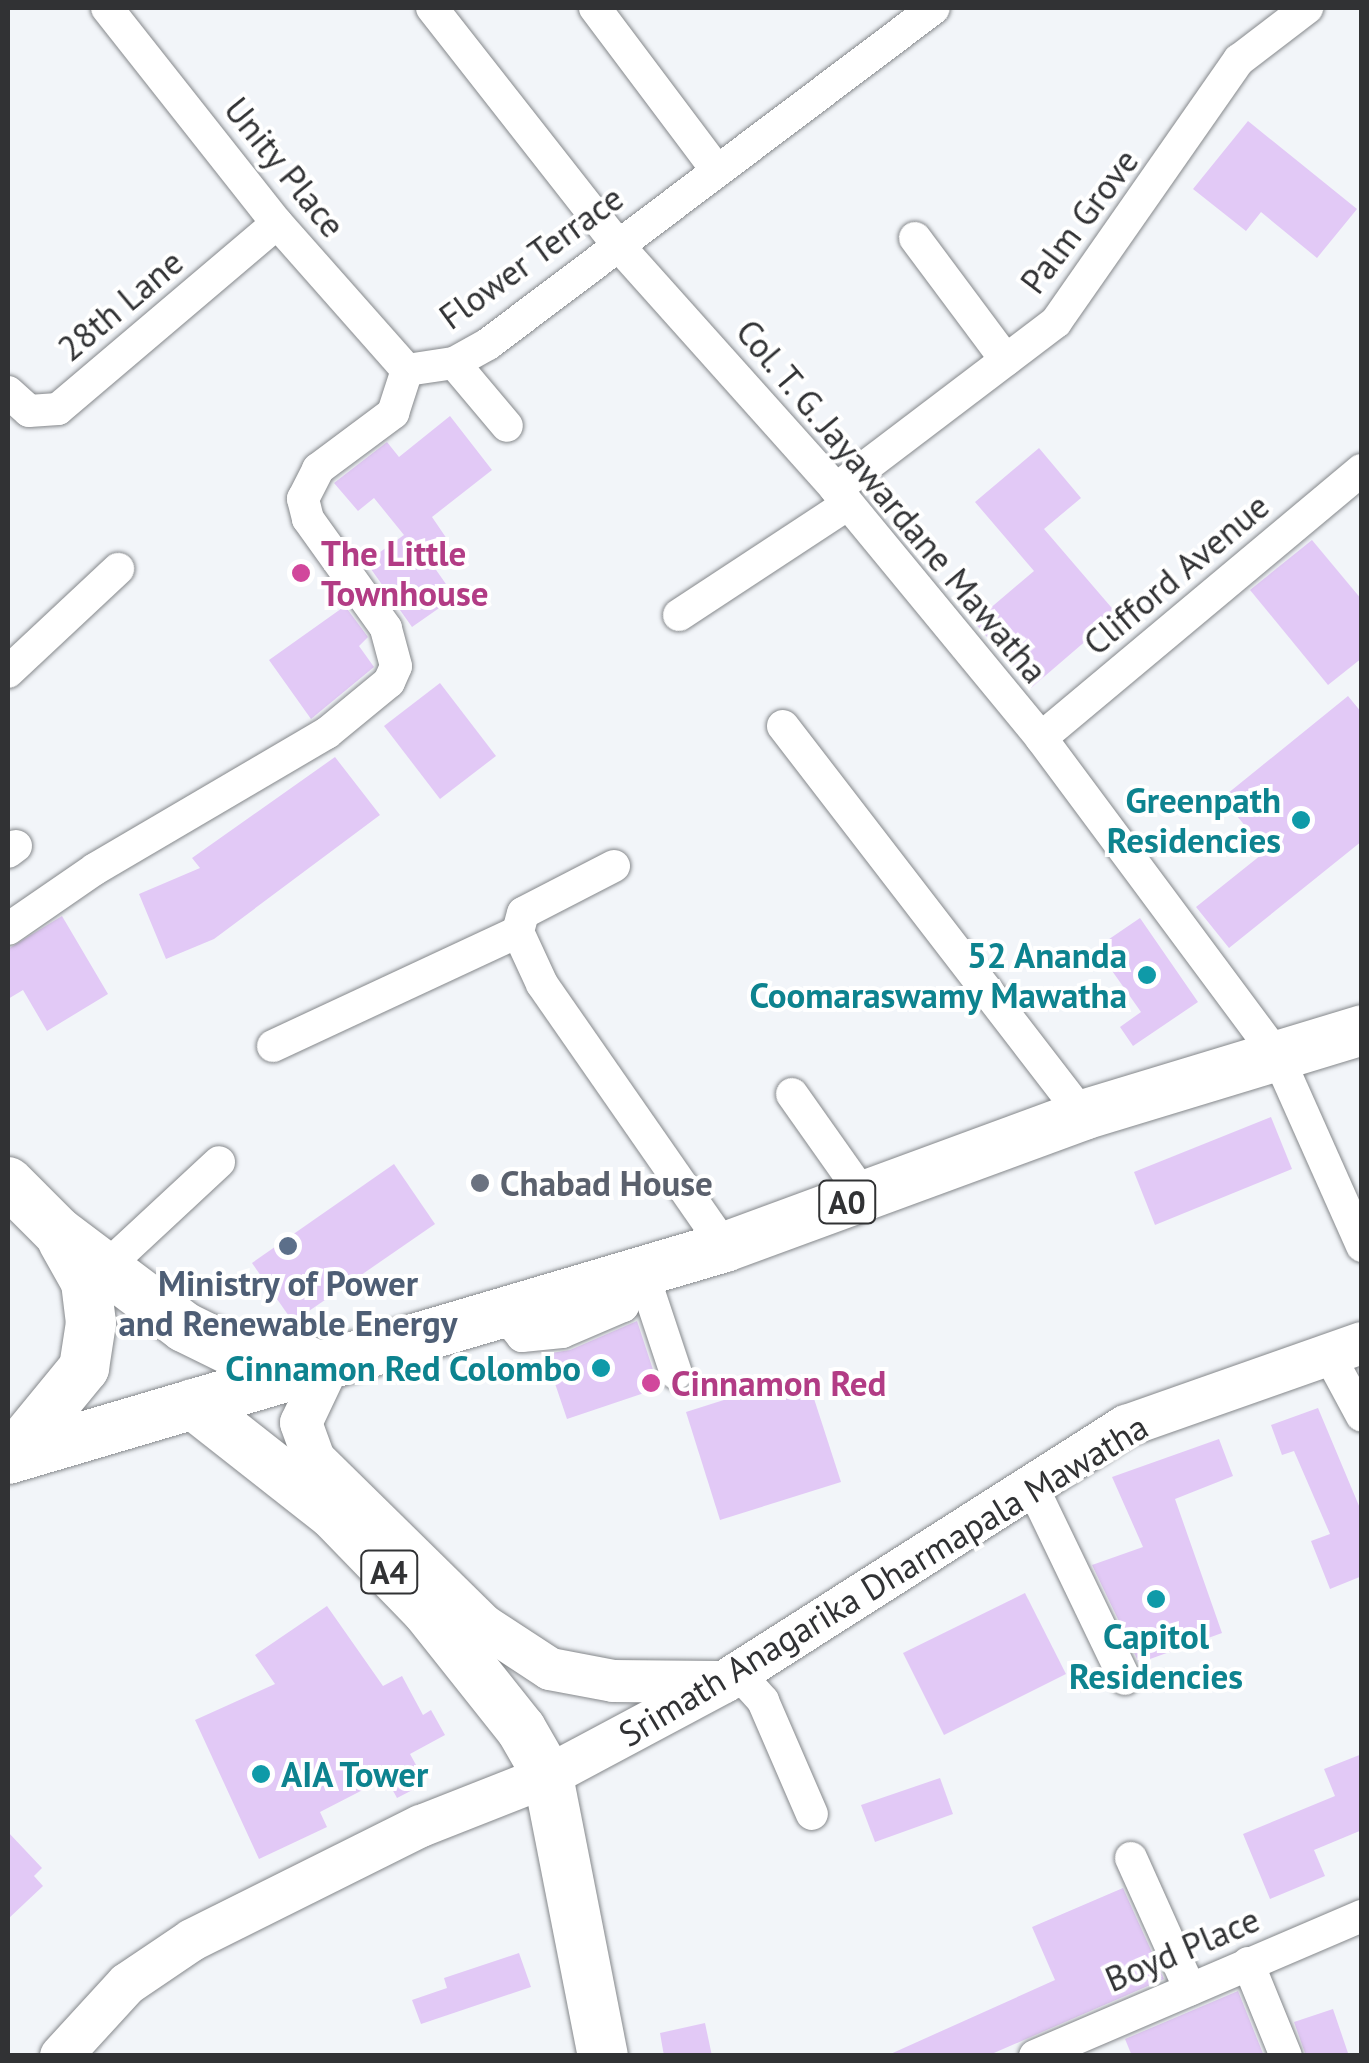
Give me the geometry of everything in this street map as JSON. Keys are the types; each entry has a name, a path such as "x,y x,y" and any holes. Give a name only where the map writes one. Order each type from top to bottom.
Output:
{"highway":[{"name":"A0","path":"9,1459 725,1247 1083,1115 1362,1030"},
{"path":"8,1182 58,1232 174,1321 237,1353 329,1364"},
{"path":"9,1459 84,1368 92,1324 86,1282 58,1232"},
{"name":"A4","path":"192,1404 334,1515 426,1611 503,1702 548,1776 603,2056"}],"main road":[{"name":"Srimath Anagarika Dharmapala Mawatha","path":"62,2056 127,1984 192,1940 421,1826 548,1776 731,1678 1126,1426 1345,1349"},
{"path":"329,1364 301,1423 314,1458 483,1625 550,1669 613,1682 731,1678"}],"street":[{"name":"Unity Place","path":"108,8 277,223 406,370"},
{"name":"Col. T. G. Jayawardane Mawatha","path":"432,8 618,245 842,496 1041,738 1278,1056 1362,1246"},
{"path":"595,8 716,169"},
{"name":"Flower Terrace","path":"406,370 454,363 934,8"},
{"name":"Palm Grove","path":"679,615 842,496 1056,322 1239,60 1306,8"},
{"name":"28th Lane","path":"8,392 28,411 58,410 277,223"},
{"path":"915,238 1006,360"},
{"path":"454,363 507,426"},
{"path":"8,930 96,869 327,733 389,682 396,666 386,628 308,519 303,499 318,469 393,413 406,370"},
{"name":"Clifford Avenue","path":"1041,738 1362,470"},
{"path":"8,672 118,569"},
{"path":"783,726 1083,1115"},
{"path":"614,866 523,913 518,932 542,984 725,1247"},
{"path":"273,1046 518,932"},
{"path":"792,1094 864,1196"},
{"path":"104,1268 219,1162"},
{"path":"633,1274 676,1373"},
{"path":"1345,1349 1362,1416"},
{"path":"1032,1486 1125,1680"},
{"path":"731,1678 763,1701 812,1814"},
{"path":"1130,1858 1190,1989"},
{"name":"Boyd Place","path":"1035,2056 1362,1916"},
{"path":"1248,1964 1286,2056"}],"building":[{"path":"1248,121 1357,209 1317,258 1261,212 1246,231 1193,189"},
{"path":"450,416 492,470 432,517 447,539 425,554 455,597 412,627 366,562 404,535 374,498 358,511 334,483 387,442 399,457"},
{"path":"1039,448 1081,498 1044,529 1117,614 1031,688 974,622 1034,571 975,502"},
{"path":"1312,540 1362,600 1362,658 1328,685 1250,590"},
{"path":"345,606 368,637 359,646 374,667 311,719 269,660"},
{"path":"440,683 496,756 440,799 384,726"},
{"name":"Greenpath Residencies","path":"1348,696 1362,713 1362,841 1229,948 1196,907 1266,851 1222,798"},
{"path":"335,757 380,815 214,939 166,959 139,894 200,868 192,858"},
{"path":"62,916 108,994 47,1031 23,990 8,999 8,949"},
{"name":"52 Ananda Coomaraswamy Mawatha","path":"1140,918 1198,1002 1133,1046 1120,1027 1141,1012 1096,948"},
{"path":"1271,1117 1292,1169 1155,1225 1134,1172"},
{"path":"394,1164 435,1224 293,1322 252,1263"},
{"name":"Cinnamon Red Colombo","path":"637,1321 659,1388 567,1419 545,1354 570,1350"},
{"path":"806,1374 841,1482 720,1520 686,1412"},
{"path":"1318,1408 1362,1513 1362,1576 1330,1589 1311,1541 1330,1534 1294,1451 1282,1455 1271,1425"},
{"name":"Capitol Residencies","path":"1219,1439 1233,1476 1175,1499 1222,1633 1139,1663 1092,1565 1143,1547 1112,1477"},
{"path":"1025,1593 1066,1674 944,1735 903,1653"},
{"path":"327,1606 383,1686 402,1676 423,1715 431,1710 445,1735 410,1754 426,1783 397,1798 386,1778 320,1812 327,1827 259,1859 195,1720 275,1684 255,1655"},
{"path":"1362,1754 1362,1830 1314,1850 1325,1876 1270,1899 1243,1834 1335,1796 1324,1769"},
{"path":"940,1778 953,1814 875,1842 861,1805"},
{"path":"8,1832 42,1868 34,1876 43,1886 8,1919"},
{"path":"1123,1888 1164,1979 987,2056 886,2056 1055,1980 1032,1927"},
{"path":"519,1953 531,1987 421,2024 412,2000 447,1988 444,1978"},
{"path":"1238,1991 1264,2056 1132,2056 1125,2039"},
{"path":"1333,2009 1349,2056 1306,2056 1294,2022"},
{"path":"705,2023 712,2056 664,2056 660,2033"}],"place":[{"name":"The Little Townhouse","path":"301,573"},
{"name":"Greenpath Residencies","path":"1301,820"},
{"name":"52 Ananda Coomaraswamy Mawatha","path":"1147,975"},
{"name":"Chabad House","path":"480,1183"},
{"name":"Ministry of Power and Renewable Energy","path":"288,1246"},
{"name":"Cinnamon Red Colombo","path":"601,1368"},
{"name":"Cinnamon Red","path":"651,1383"},
{"name":"Capitol Residencies","path":"1156,1599"},
{"name":"AIA Tower","path":"261,1774"}]}
